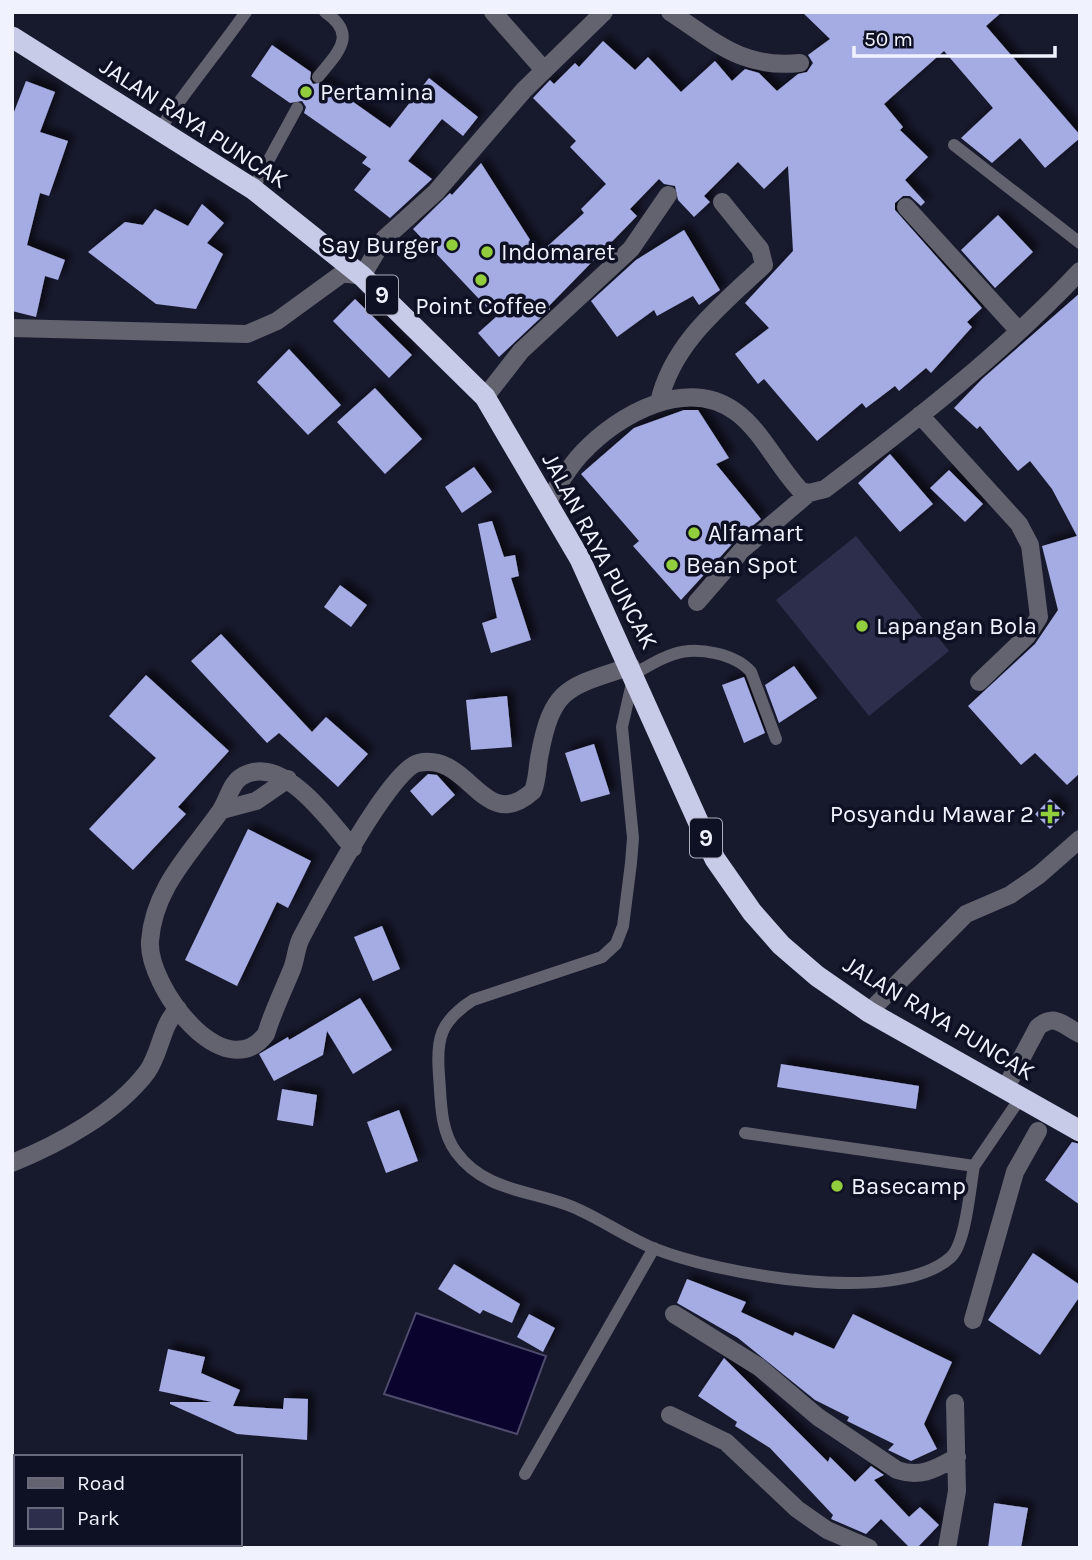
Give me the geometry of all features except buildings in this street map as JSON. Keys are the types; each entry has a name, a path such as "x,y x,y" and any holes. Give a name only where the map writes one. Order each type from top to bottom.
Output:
{"highway":[{"name":"JALAN RAYA PUNCAK","path":"12,37 158,132 253,189 362,276 485,397 548,500 580,559 633,670 715,859 752,912 781,945 817,976 869,1012 1080,1131"}],"street":[{"path":"493,12 544,70"},
{"path":"12,328 247,334 277,321 343,273 362,276 384,239 436,192 544,70 604,12"},
{"path":"670,12 709,40 744,59 775,66 800,63"},
{"path":"485,397 521,351 631,249 668,195"},
{"path":"659,402 664,378 685,343 764,265 760,249 722,202"},
{"path":"906,206 1019,331"},
{"path":"697,602 743,549 809,493 825,489 979,370 1045,310 1080,271"},
{"path":"548,500 583,452 637,412 676,397 706,398 739,414 785,474 801,491 809,493"},
{"path":"920,415 1019,524 1030,545 1040,617 1027,636 979,682"},
{"path":"353,848 303,791 288,779 260,774 238,779 222,810 170,878 156,905 150,941 153,970 178,1009 205,1036 226,1050 246,1049 259,1043 266,1034 277,1000 293,968 301,939 387,792 414,763 426,761 453,768 488,800 498,804 525,799 533,791 538,778 547,719 559,697 583,682 633,670"},
{"path":"222,810 256,801 288,779"},
{"path":"869,1012 966,914 1010,895 1039,875 1080,839"},
{"path":"12,1164 72,1132 120,1099 146,1074 158,1054 169,1017 178,1009"},
{"path":"1013,1093 1038,1027 1047,1020 1057,1019 1080,1034"},
{"path":"973,1320 1015,1172 1038,1131"},
{"path":"674,1314 759,1367 818,1417 897,1470 911,1474 926,1473 957,1457"},
{"path":"947,1548 957,1491 955,1403"},
{"path":"670,1415 726,1443 797,1509 827,1530 869,1548"}],"lane":[{"path":"158,132 197,74 215,55 246,12"},
{"path":"318,77 341,48 344,38 342,27 325,12"},
{"path":"253,189 297,108"},
{"path":"954,145 1080,243"},
{"path":"776,738 751,672 744,664 706,652 676,653 633,670 622,727 633,838 623,926 616,944 602,957 473,1000 459,1009 436,1045 443,1123 456,1152 482,1176 507,1189 572,1206 653,1248 725,1269 857,1284 910,1276 941,1265 955,1252 974,1166 1013,1093"},
{"path":"745,1133 974,1166"},
{"path":"525,1474 653,1248"}],"green space":[{"name":"Lapangan Bola","path":"856,536 949,651 869,716 776,600"}],"shaded area":[{"path":"416,1313 546,1356 517,1434 384,1394"}],"place":[{"name":"Pertamina","path":"306,92"},
{"name":"Say Burger","path":"452,245"},
{"name":"Indomaret","path":"487,252"},
{"name":"Point Coffee","path":"481,280"},
{"name":"Alfamart","path":"694,533"},
{"name":"Bean Spot","path":"672,565"},
{"name":"Lapangan Bola","path":"862,626"},
{"name":"Posyandu Mawar 2","path":"1050,814"},
{"name":"Basecamp","path":"837,1186"}]}
